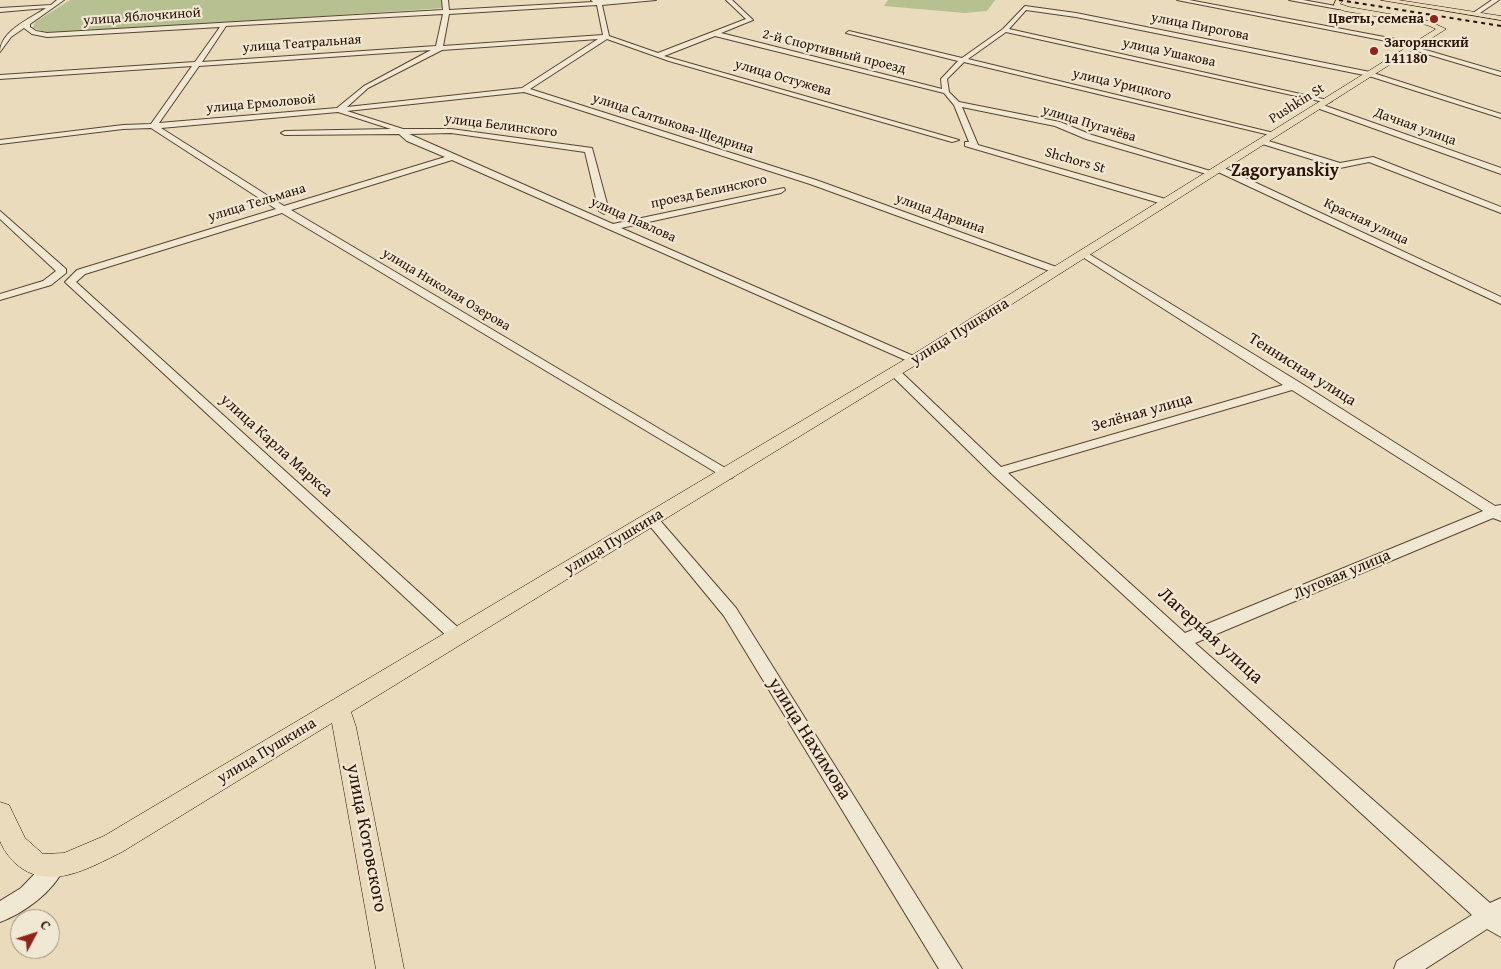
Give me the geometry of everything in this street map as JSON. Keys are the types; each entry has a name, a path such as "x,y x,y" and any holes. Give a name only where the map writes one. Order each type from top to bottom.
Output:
{"main road":[{"path":"1384,0 1501,18"},
{"name":"Pushkin St","path":"1166,202 1442,28 1429,23 1339,3"},
{"name":"улица Пушкина","path":"54,868 113,844 727,475 1058,271 1166,202"},
{"name":"улица Котовского","path":"338,708 345,727 390,969"},
{"path":"0,813 18,849 34,865 54,868"}],"street":[{"path":"0,50 9,36 61,0"},
{"path":"339,110 366,87 439,49 446,12 444,0"},
{"name":"улица Яблочкиной","path":"27,22 27,28 34,33 47,35 446,12 597,1 653,0"},
{"path":"660,55 750,20 729,0"},
{"path":"1180,0 1414,47 1501,74"},
{"path":"1292,0 1339,3"},
{"path":"1475,14 1496,0"},
{"path":"524,90 606,37 597,1"},
{"path":"0,10 50,6"},
{"name":"улица Пирогова","path":"1005,30 1025,8 1076,15 1370,74 1501,116"},
{"path":"153,126 225,24"},
{"path":"956,104 946,92 944,79 963,60 1005,30"},
{"name":"улица Ушакова","path":"1005,30 1328,100"},
{"name":"улица Урицкого","path":"849,33 1274,134"},
{"name":"2-й Спортивный проезд","path":"716,34 946,92"},
{"name":"улица Театральная","path":"0,77 606,37"},
{"name":"улица Остужева","path":"606,37 660,55 955,140"},
{"name":"улица Ермоловой","path":"0,142 123,127 339,110 524,90"},
{"name":"улица Салтыкова-Щедрина","path":"524,90 813,182"},
{"name":"Shchors St","path":"956,104 971,145 1166,202"},
{"name":"улица Пугачёва","path":"956,104 1057,124 1089,137 1216,171"},
{"name":"Дачная улица","path":"1320,106 1501,172"},
{"name":"улица Павлова","path":"339,110 401,132 410,139 914,360"},
{"name":"улица Николая Озерова","path":"153,126 282,210 727,475"},
{"name":"улица Белинского","path":"285,133 451,131 589,150 604,211"},
{"path":"1262,142 1340,166 1370,159 1501,210"},
{"name":"улица Тельмана","path":"70,282 81,272 454,157"},
{"name":"Красная улица","path":"1216,171 1501,301"},
{"name":"улица Дарвина","path":"813,182 1058,271"},
{"name":"проезд Белинского","path":"614,227 782,190"},
{"path":"0,214 62,271 47,283 0,297"},
{"name":"Теннисная улица","path":"1084,254 1499,512"},
{"name":"улица Карла Маркса","path":"70,282 457,636"},
{"name":"Лагерная улица","path":"894,372 998,472 1183,641 1497,917"},
{"name":"Зелёная улица","path":"998,472 1295,385"},
{"name":"Луговая улица","path":"1183,641 1499,512"},
{"name":"улица Нахимова","path":"652,520 730,612 951,969"},
{"path":"0,912 28,896 54,868"},
{"path":"1405,969 1497,917"}],"green space":[{"path":"70,0 441,0 444,8 52,34 33,28 35,22"},
{"path":"888,0 995,0 987,11 965,13 884,6"}],"railway":[{"path":"1339,0 1501,26"}],"place":[{"name":"Цветы, семена","path":"1434,19"},
{"name":"Загорянский 141180","path":"1374,51"}],"district":[{"name":"Zagoryanskiy","path":"1285,171"}]}
